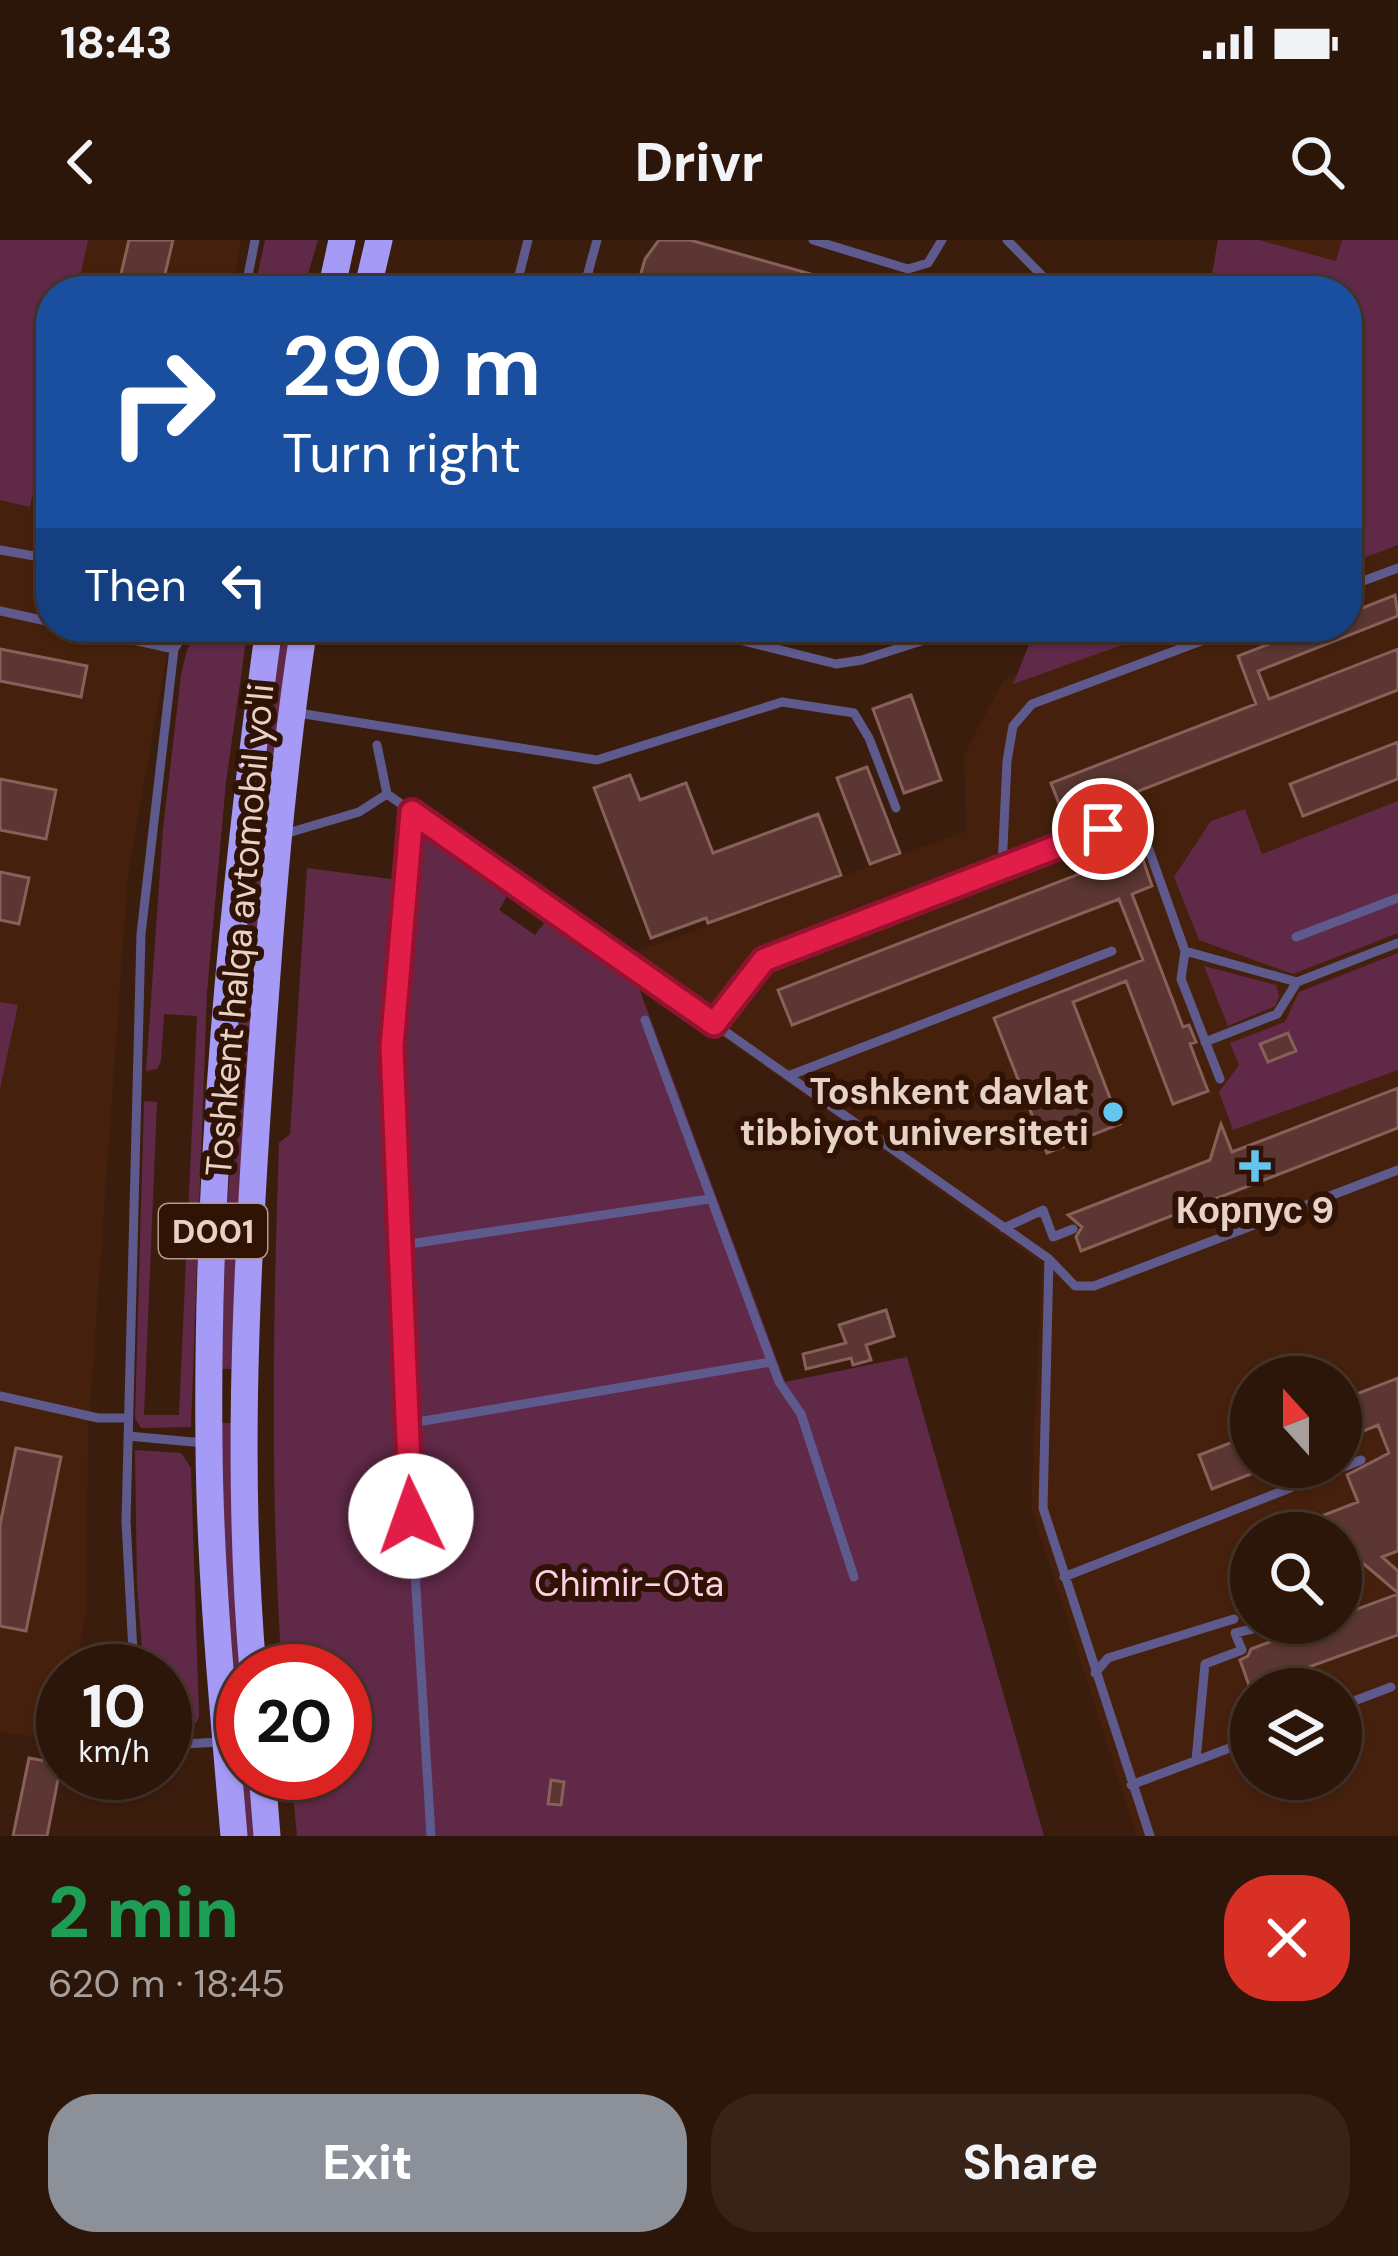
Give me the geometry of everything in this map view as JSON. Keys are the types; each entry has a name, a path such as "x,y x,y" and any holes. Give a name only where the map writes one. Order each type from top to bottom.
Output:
{"highway":[{"path":"335,276 343,240"},
{"path":"370,276 378,240"},
{"name":"Toshkent halqa avtomobil yo'li","path":"220,1644 209,1444 214,1206 236,902 267,642"},
{"name":"Toshkent halqa avtomobil yo'li","path":"251,1644 244,1396 252,1185 279,836 302,642"},
{"path":"209,1395 244,1396"},
{"name":"Toshkent halqa avtomobil yo'li","path":"231,1800 234,1836"},
{"path":"264,1800 267,1836"}],"lane":[{"path":"248,276 255,240"},
{"path":"519,276 528,240"},
{"path":"587,276 597,240"},
{"path":"813,240 908,269 928,263 942,240"},
{"path":"1007,240 1042,276"},
{"path":"0,550 36,557"},
{"path":"1362,581 1398,568"},
{"path":"0,611 36,619"},
{"path":"143,642 175,649"},
{"path":"133,1644 126,1521 141,934 176,642"},
{"path":"175,649 179,642"},
{"path":"748,642 836,664 918,642"},
{"path":"1002,868 1013,727 1032,704 1199,642"},
{"path":"292,712 598,760 782,701 854,713 869,737 896,808"},
{"path":"377,745 387,794 1049,1259 1075,1286 1094,1286 1398,1170"},
{"path":"279,836 359,812 387,794"},
{"path":"412,812 392,1047 403,1245 406,1424 430,1836"},
{"path":"714,1024 764,960 1137,816 1185,951 1181,979 1220,1078"},
{"path":"1296,938 1398,898"},
{"path":"1205,1042 1277,1015 1298,982 1398,943"},
{"path":"788,1076 1112,951"},
{"path":"1185,951 1298,982"},
{"path":"645,1020 771,1362 801,1414 854,1577"},
{"path":"403,1245 709,1198"},
{"path":"1004,1228 1042,1210 1053,1237 1073,1229"},
{"path":"1049,1259 1043,1508 1150,1836"},
{"path":"406,1424 771,1362"},
{"path":"0,1396 98,1418 128,1418"},
{"path":"128,1436 209,1444"},
{"path":"1064,1577 1290,1488"},
{"path":"1095,1673 1108,1658 1230,1620"},
{"path":"1196,1760 1204,1664 1242,1650 1240,1644"},
{"path":"1362,1698 1391,1687"},
{"path":"1131,1785 1230,1748"}],"shaded area":[{"path":"0,240 241,240 235,276 36,276 36,642 169,642 128,873 88,1435 86,1610 80,1644 36,1644 36,1737 0,1732"},
{"path":"1259,240 1342,240 1337,261"},
{"name":"Toshkent davlat tibbiyot universiteti","path":"1398,538 1398,1836 1137,1836 1031,1507 1042,1264 614,960 966,831 964,755 1004,679 1107,642 1362,642 1362,551"}],"green space":[{"path":"0,240 88,240 80,276 36,276 36,479 30,507 0,500"},
{"path":"265,240 318,240 307,276 257,276"},
{"path":"1218,240 1259,240 1336,261 1342,240 1398,240 1398,545 1362,558 1362,276 1212,276"},
{"path":"191,642 246,642 226,782 207,992 191,1427 141,1428 135,1418 144,1101 157,1102 144,1415 179,1415 197,1016 164,1014 161,1061 157,1069 146,1071 163,829"},
{"path":"279,642 290,642 260,884 231,1369 221,1369 226,1230 248,883"},
{"path":"1030,642 1130,642 1013,684"},
{"path":"1398,801 1398,933 1293,974 1199,940 1174,877 1211,821 1245,809 1262,854"},
{"name":"Chimir-Ota","path":"405,815 510,891 499,910 535,935 549,917 636,980 785,1382 907,1357 1044,1836 297,1836 294,1800 372,1800 372,1644 280,1644 274,1407 279,1143 290,1134 307,868 398,880"},
{"path":"1398,953 1398,1070 1233,1130 1219,1092 1239,1065 1230,1043 1285,1022 1299,992"},
{"path":"1204,966 1276,985 1275,1006 1228,1026"},
{"path":"0,1002 18,1005 0,1089"},
{"path":"220,1423 231,1423 239,1644 229,1644"},
{"path":"135,1450 181,1453 191,1468 199,1717 192,1728 192,1644 142,1644"},
{"path":"239,1800 251,1800 254,1836 242,1836"}],"building":[{"path":"129,240 173,240 165,276 121,276"},
{"path":"659,240 690,240 818,276 640,276 645,259"},
{"path":"1395,595 1398,616 1362,630 1362,608"},
{"path":"1274,642 1332,642 1258,671 1269,699 1398,649 1398,690 1100,806 1105,819 1093,823 1088,810 1065,819 1051,783 1256,704 1238,656"},
{"path":"0,649 87,666 81,697 0,681"},
{"path":"911,695 941,780 904,793 873,709"},
{"path":"1398,742 1398,779 1303,816 1290,784"},
{"path":"867,767 900,853 870,864 837,778"},
{"path":"630,775 640,800 686,783 713,853 818,814 841,875 708,923 706,918 651,938 594,788"},
{"path":"0,779 56,790 46,839 0,830"},
{"path":"1111,836 1120,858 1140,851 1152,886 1132,894 1183,1027 1189,1025 1196,1042 1190,1044 1208,1091 1173,1104 1126,981 1073,1002 1120,1124 1047,1153 994,1018 1143,960 1119,899 792,1025 778,990 1108,863 1099,840"},
{"path":"0,872 29,878 19,924 0,920"},
{"path":"1288,1033 1296,1051 1268,1062 1260,1044"},
{"path":"1398,1088 1398,1128 1081,1251 1076,1237 1082,1227 1068,1215 1210,1160 1221,1124 1232,1152"},
{"path":"886,1310 894,1336 866,1345 871,1360 853,1365 851,1358 806,1369 803,1354 846,1343 839,1325"},
{"path":"1398,1378 1398,1551 1382,1557 1398,1571 1398,1593 1362,1565 1362,1512 1332,1512 1358,1502 1352,1488 1362,1488 1362,1467 1389,1453 1378,1425 1362,1431 1362,1392"},
{"path":"1230,1443 1230,1482 1212,1489 1199,1455"},
{"path":"16,1448 61,1457 26,1631 0,1626 0,1525"},
{"path":"1398,1594 1398,1635 1306,1668 1243,1668 1240,1660 1264,1644 1362,1644 1362,1607"},
{"path":"29,1758 36,1759 36,1800 54,1800 47,1836 13,1836"},
{"path":"551,1780 564,1782 561,1805 548,1804"}],"place":[{"name":"Toshkent davlat tibbiyot universiteti","path":"1113,1112"},
{"name":"Корпус 9","path":"1255,1166"}],"route":[{"path":"411,1516 392,1047 412,812 714,1024 764,960 1103,829"}]}
